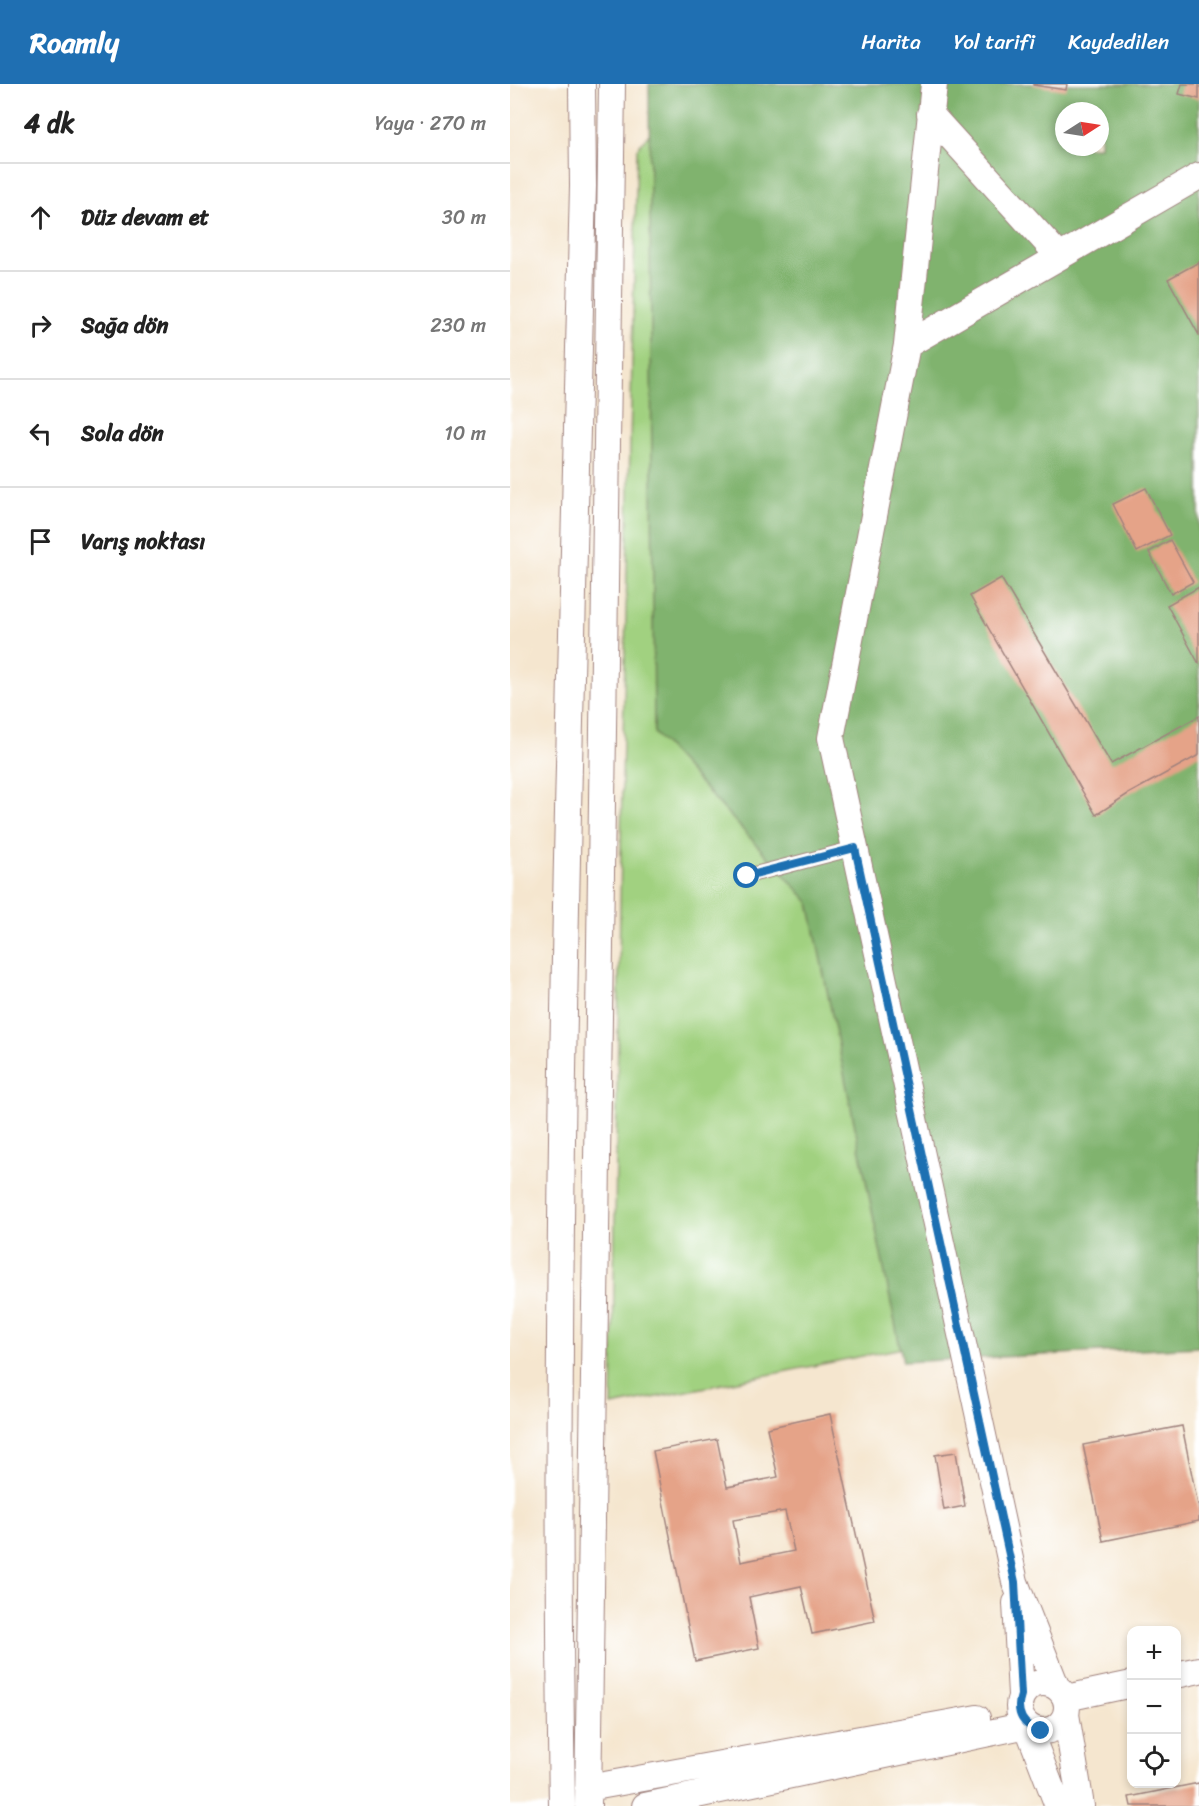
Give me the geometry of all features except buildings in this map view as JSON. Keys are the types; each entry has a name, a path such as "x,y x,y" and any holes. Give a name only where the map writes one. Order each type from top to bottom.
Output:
{"street":[{"path":"562,1806 559,1612 562,1099 583,198 582,84"},
{"path":"612,84 588,1797 1022,1711"},
{"path":"934,84 907,345 831,738 1015,1582 1022,1711 1058,1806"},
{"path":"930,114 1059,256"},
{"path":"907,345 1199,177"},
{"path":"1015,1582 1063,1700 1081,1806"},
{"path":"1181,1674 1199,1670"},
{"path":"1048,1683 1063,1700 1056,1727 1049,1731 1033,1730 1022,1711 1026,1689 1032,1684 1048,1683"},
{"path":"1063,1700 1127,1685"},
{"path":"645,1806 1022,1711"}],"lane":[{"path":"747,876 855,848"}],"green space":[{"path":"649,84 1199,84 1199,1347 903,1362 809,902 654,733"},
{"path":"690,84 938,1341 612,1406 622,781 637,149"}],"route":[{"path":"747,876 855,848 1015,1582 1021,1695 1018,1703 1019,1711 1026,1725 1033,1730 1041,1731"}]}
